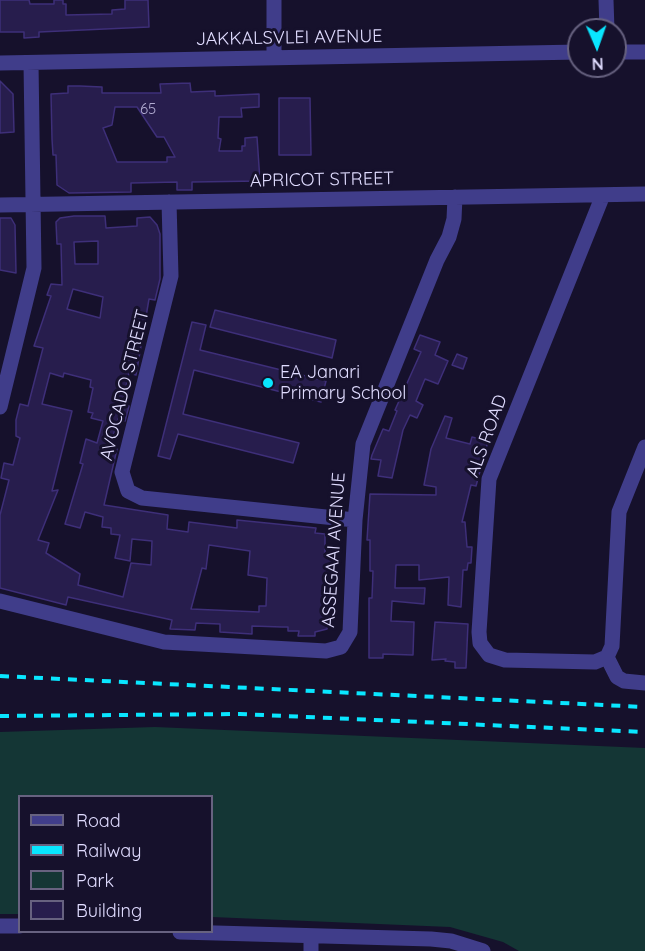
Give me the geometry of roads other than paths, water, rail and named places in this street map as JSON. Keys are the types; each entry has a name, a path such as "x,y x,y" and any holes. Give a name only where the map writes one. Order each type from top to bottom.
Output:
{"street":[{"path":"274,0 274,58"},
{"path":"606,0 607,18"},
{"name":"JAKKALSVLEI AVENUE","path":"0,63 567,52"},
{"path":"627,52 645,52"},
{"path":"0,407 34,268 31,63"},
{"name":"APRICOT STREET","path":"0,205 645,194"},
{"name":"ALS ROAD","path":"603,195 489,479 479,632 480,643 489,655 505,660 595,662 607,657"},
{"name":"ASSEGAAI AVENUE","path":"0,602 164,642 326,651 341,647 350,632 355,520 363,444 432,270 449,237 454,219 455,197"},
{"name":"AVOCADO STREET","path":"169,202 171,276 123,472 124,486 128,491 142,498 355,520"},
{"path":"645,447 619,512 612,646 607,657 617,677 624,681 645,683"},
{"path":"0,926 18,926"},
{"path":"192,933 311,943 431,939 451,941 483,951"}],"railway":[{"path":"0,676 645,707"},
{"path":"0,716 240,714 645,732"}],"place":[{"name":"EA Janari Primary School","path":"268,383"}]}
